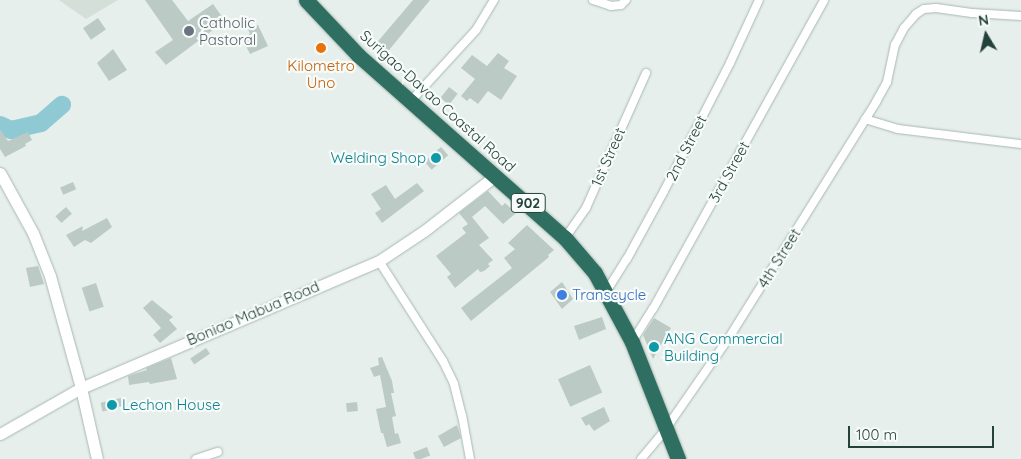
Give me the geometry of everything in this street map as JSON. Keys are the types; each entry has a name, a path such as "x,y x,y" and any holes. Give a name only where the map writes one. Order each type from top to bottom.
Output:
{"highway":[{"name":"Surigao-Davao Coastal Road","path":"306,0 358,55 565,238 595,273 632,342 678,459"}],"street":[{"path":"593,0 611,6 621,5 626,0"},
{"name":"2nd Street","path":"606,292 627,259 664,191 730,63 759,0"},
{"name":"3rd Street","path":"632,342 824,0"},
{"path":"410,102 476,30 496,1"},
{"name":"4th Street","path":"641,459 666,430 730,336 865,119 887,82 895,45 904,28 916,14 924,9 936,8 972,13 1021,16"},
{"name":"1st Street","path":"565,238 586,208 646,73"},
{"path":"865,119 898,129 1021,144"},
{"path":"0,173 33,233 50,276 81,388 97,459"},
{"name":"Boniao Mabua Road","path":"0,434 81,388 255,312 379,261 424,231 495,176"},
{"path":"379,261 443,362 450,377 462,415 470,459"},
{"path":"196,459 218,452"}],"shaded area":[{"path":"59,0 118,0 86,19"}],"building":[{"name":"Catholic Pastoral","path":"145,0 172,0 188,21 213,4 225,21 166,65 155,52 173,40"},
{"path":"413,0 430,0 385,55 374,46"},
{"path":"98,18 106,30 91,40 83,28"},
{"path":"258,25 268,46 250,54 242,38 250,34 248,29"},
{"name":"Kilometro Uno","path":"322,42 327,47 320,54 314,49"},
{"path":"113,49 127,70 109,81 97,63"},
{"path":"498,53 509,61 504,68 517,76 501,100 488,91 478,104 470,98 467,101 461,96 475,79 461,68 472,55 487,66"},
{"path":"449,87 458,94 449,105 440,98"},
{"path":"0,129 8,141 28,132 32,140 25,144 26,146 5,157 0,149"},
{"name":"Welding Shop","path":"441,147 448,155 432,170 424,161"},
{"path":"73,182 76,189 63,195 60,187"},
{"path":"417,183 424,191 382,223 375,213 381,209 371,194 386,185 395,199"},
{"path":"488,191 502,206 505,203 516,213 503,224 485,206 472,217 489,238 479,245 493,260 484,271 480,272 478,269 455,288 447,277 451,274 436,256 466,233 462,228 468,224 459,213"},
{"path":"66,207 72,214 61,223 55,216"},
{"path":"107,218 112,227 91,243 85,240 74,247 66,235 83,226 82,231"},
{"path":"527,225 554,250 548,255 549,257 471,321 461,308 512,268 504,258 515,249 508,243"},
{"path":"38,266 44,284 30,287 26,268"},
{"name":"Transcycle","path":"562,282 573,299 562,309 550,292"},
{"path":"96,283 104,307 89,311 82,288"},
{"path":"152,300 173,317 169,320 177,329 160,343 153,335 161,328 143,308"},
{"path":"602,317 606,329 579,340 574,326"},
{"name":"ANG Commercial Building","path":"654,318 671,328 653,359 643,335"},
{"path":"206,348 210,354 194,364 190,359"},
{"path":"382,357 392,381 394,393 391,393 396,416 392,417 395,434 398,433 401,443 387,447 383,433 381,433 376,409 386,407 380,375 374,377 370,368 379,365 378,358"},
{"path":"171,358 177,379 150,384 149,382 129,385 128,376 147,370 146,368"},
{"path":"590,365 602,392 570,407 558,379"},
{"name":"Lechon House","path":"121,398 123,407 103,411 101,403"},
{"path":"357,402 358,411 347,412 346,403"},
{"path":"604,407 610,421 594,431 589,424 586,426 581,418"},
{"path":"457,425 461,438 444,447 438,436"},
{"path":"427,447 430,455 416,459 413,452"}],"waterway":[{"path":"0,125 11,130 41,123 62,105"}],"place":[{"name":"Catholic Pastoral","path":"189,31"},
{"name":"Kilometro Uno","path":"321,48"},
{"name":"Welding Shop","path":"436,158"},
{"name":"Transcycle","path":"562,295"},
{"name":"ANG Commercial Building","path":"654,347"},
{"name":"Lechon House","path":"112,405"}]}
